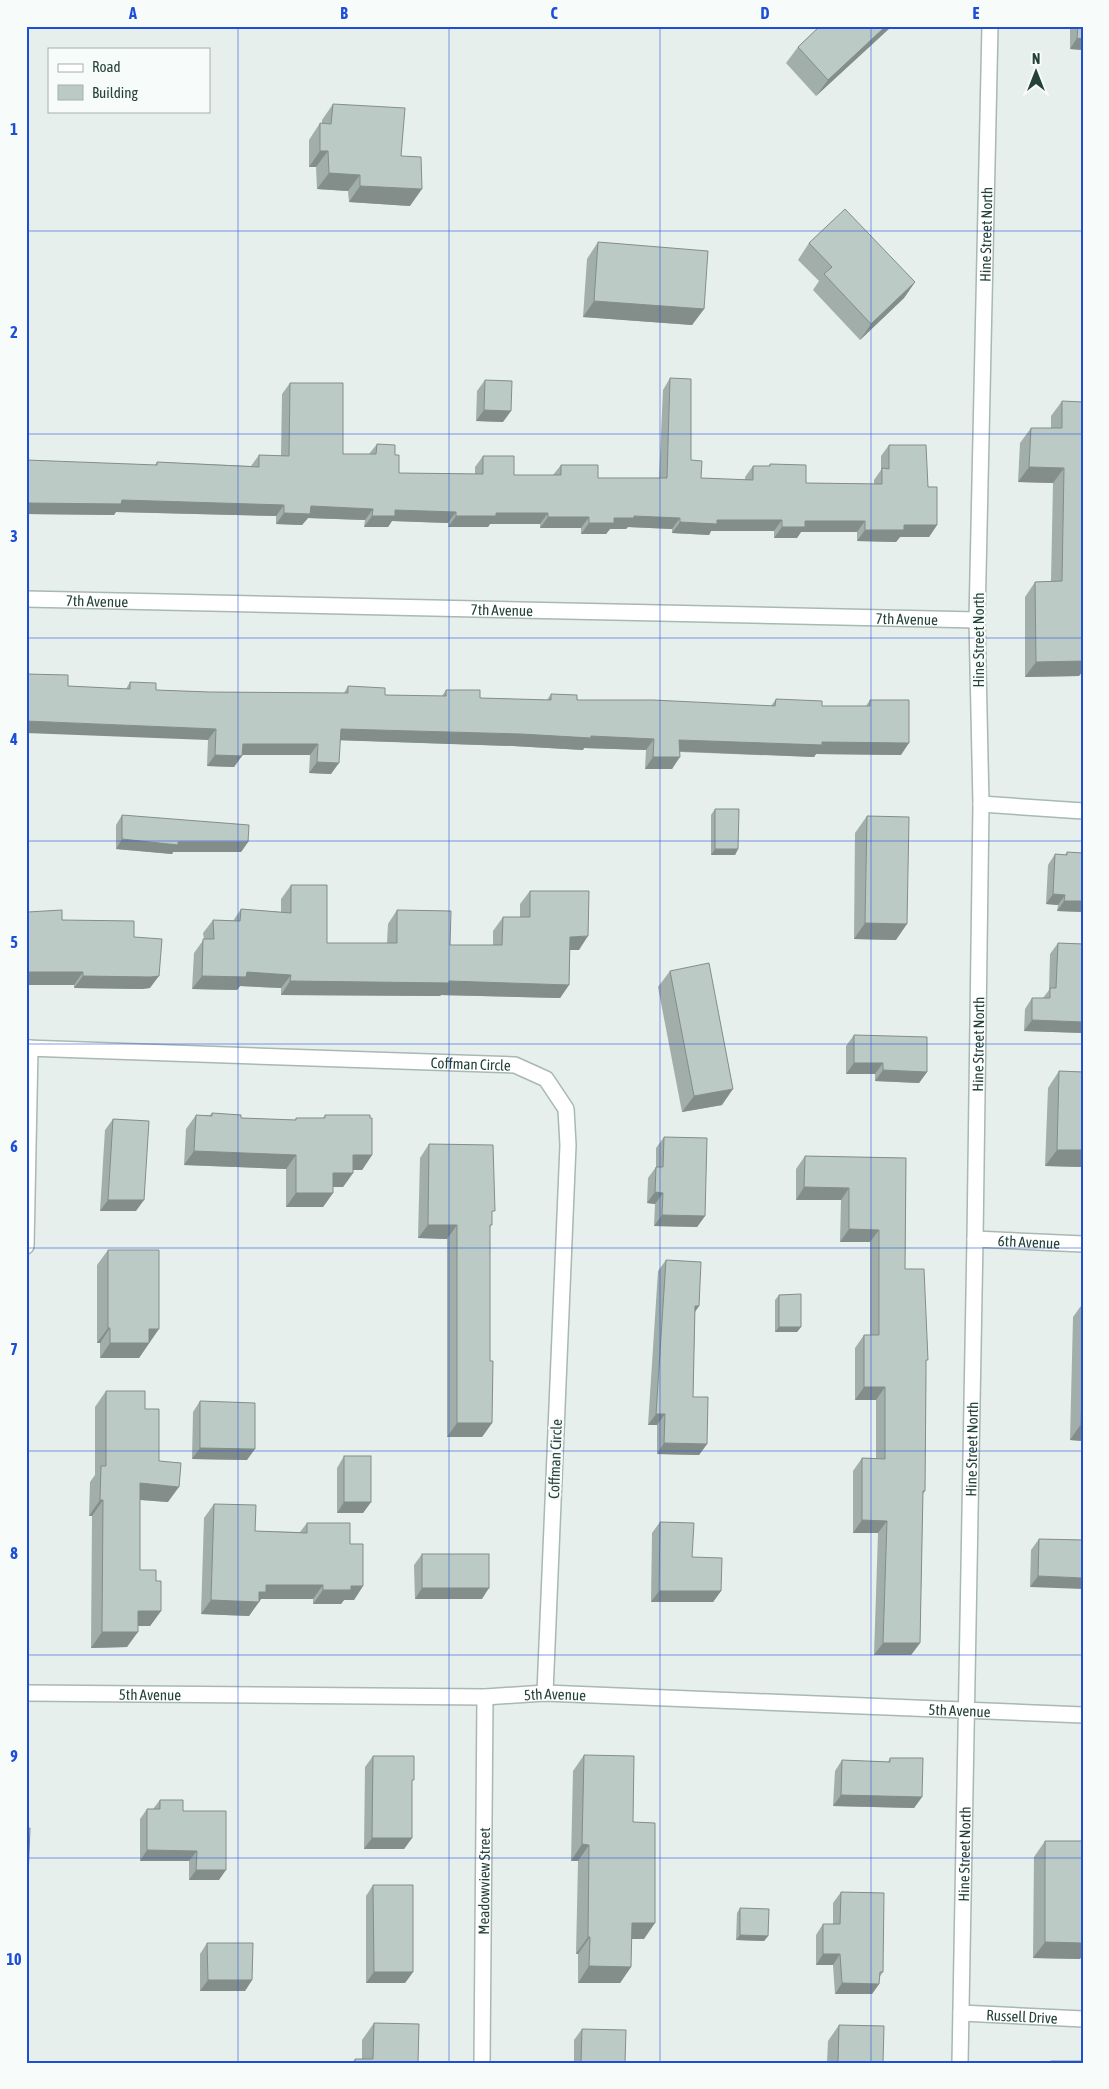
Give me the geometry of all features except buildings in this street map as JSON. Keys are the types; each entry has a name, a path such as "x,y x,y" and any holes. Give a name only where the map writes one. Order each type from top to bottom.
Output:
{"street":[{"name":"Hine Street North","path":"960,2063 981,804 977,620 990,26"},
{"name":"7th Avenue","path":"26,599 977,620"},
{"path":"981,804 1083,811"},
{"name":"Coffman Circle","path":"26,1246 28,1048 515,1065 546,1079 566,1109 568,1145 545,1693"},
{"name":"6th Avenue","path":"975,1240 1083,1244"},
{"name":"5th Avenue","path":"26,1693 485,1697 545,1693 1083,1716"},
{"name":"Meadowview Street","path":"482,2063 485,1697"},
{"name":"Russell Drive","path":"961,2012 1083,2019"}]}
